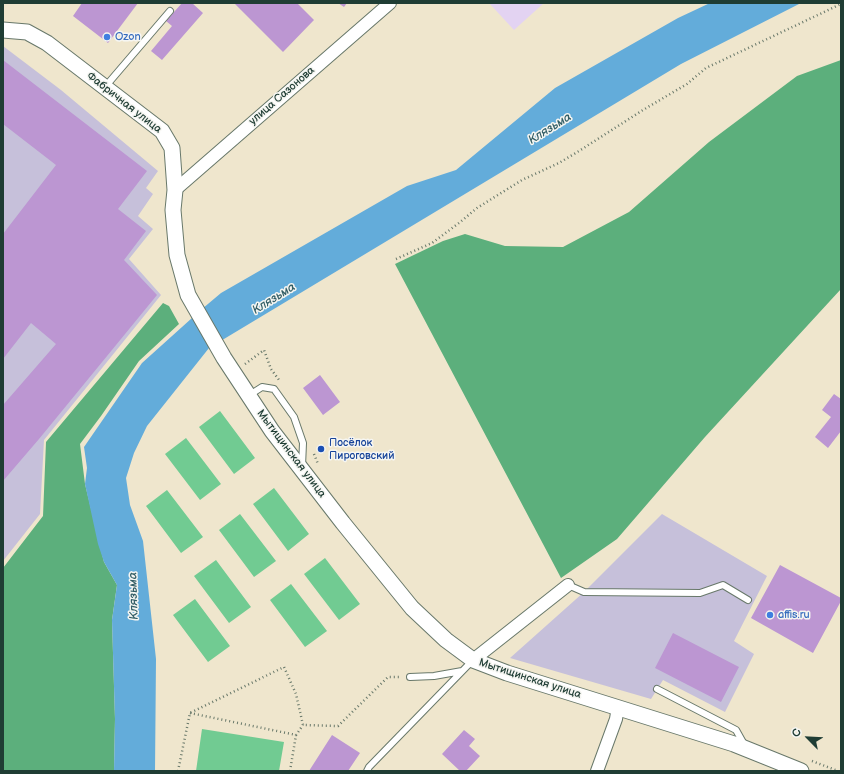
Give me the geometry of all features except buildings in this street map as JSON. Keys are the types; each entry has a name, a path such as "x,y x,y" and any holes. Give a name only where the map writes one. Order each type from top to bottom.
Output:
{"street":[{"name":"улица Сазонова","path":"175,190 390,3"},
{"name":"Фабричная улица","path":"3,30 26,32 47,43 162,131 172,148 175,190 173,210 177,255 188,295 224,358"},
{"name":"Мытищинская улица","path":"224,358 272,431 412,608 446,640 473,660 507,673 734,744 801,771"},
{"path":"473,660 568,586"},
{"path":"597,771 616,719 618,707"}],"lane":[{"path":"105,88 170,11"},
{"path":"248,396 262,387 274,389 294,417 304,443 302,469"},
{"path":"568,586 584,592 700,593 723,585 748,600"},
{"path":"367,771 369,767 473,660"},
{"path":"410,677 434,676 462,671"},
{"path":"657,689 736,730 746,749"}],"path":[{"path":"396,259 432,242 477,208 522,180 559,163 579,151 687,84 706,68 841,4"},
{"path":"240,367 264,350"},
{"path":"190,713 284,667 296,694 303,725 296,735 290,771"},
{"path":"303,725 338,726 388,676 410,677"},
{"path":"190,713 296,735"},
{"path":"178,771 190,713"}],"shaded area":[{"path":"489,3 544,3 514,30"},
{"path":"3,46 61,90 158,171 146,188 153,194 138,216 153,229 129,259 161,295 44,440 40,514 3,561"},
{"path":"662,514 767,576 734,641 754,654 725,712 663,680 651,699 510,658 584,592"}],"green space":[{"path":"841,60 841,289 705,437 617,539 561,578 395,264 443,241 465,234 505,246 563,247 629,212 709,142 797,76"},
{"path":"163,303 169,306 179,324 139,361 80,444 85,484 104,562 117,585 112,620 115,719 114,771 3,771 3,568 43,516 46,442"},
{"path":"220,411 255,458 234,474 199,427"},
{"path":"186,438 221,484 200,500 165,454"},
{"path":"274,488 309,534 288,551 253,504"},
{"path":"167,490 203,537 181,553 146,506"},
{"path":"240,514 276,561 254,577 219,530"},
{"path":"325,558 360,604 339,620 304,574"},
{"path":"216,560 251,607 229,623 194,576"},
{"path":"291,584 327,631 305,647 270,600"},
{"path":"195,599 230,646 208,662 173,615"},
{"path":"202,729 284,742 279,771 196,771"}],"water":[{"name":"Клязьма","path":"710,3 801,3 681,64 209,348 147,426 134,453 126,478 130,505 143,541 156,659 155,771 114,771 115,719 112,620 117,585 104,562 98,544 85,484 87,468 84,447 142,363 221,293 407,186 456,170 555,88 678,18"}],"place":[{"name":"Ozon","path":"107,37"},
{"name":"Посёлок Пироговский","path":"321,449"},
{"name":"affis.ru","path":"770,615"}]}
